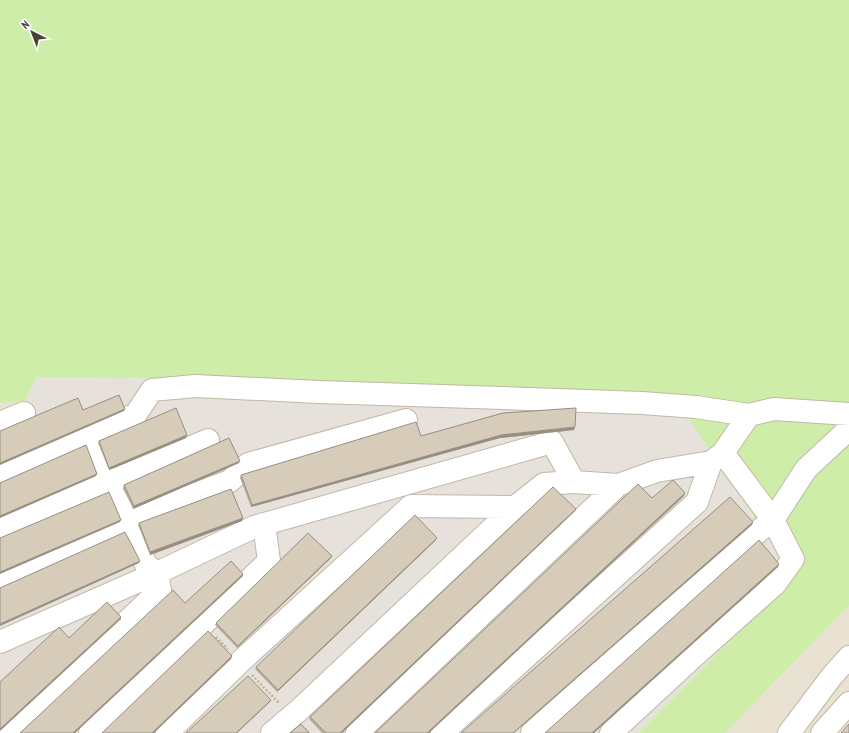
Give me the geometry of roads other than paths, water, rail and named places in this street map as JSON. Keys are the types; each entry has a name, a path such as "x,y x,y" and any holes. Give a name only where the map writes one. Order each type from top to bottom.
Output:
{"lane":[{"path":"0,474 136,414 152,390 195,386 319,392 642,403 696,407 748,415 774,409 849,414"},
{"path":"0,423 24,413"},
{"path":"442,733 697,502 717,458 748,415"},
{"path":"0,580 130,525 140,515 230,481 248,464 406,420"},
{"path":"532,733 746,541 773,520 806,469 849,429"},
{"path":"10,733 160,590 157,573 146,565 130,525 107,483 87,436"},
{"path":"0,529 208,440"},
{"path":"0,642 157,573 254,527 552,442 574,482"},
{"path":"272,733 515,507 544,484 574,482 618,485 657,471 717,458"},
{"path":"611,733 775,584 793,560 773,520 717,458"},
{"path":"357,733 618,485"},
{"path":"167,733 240,662 411,506 515,507"},
{"path":"90,733 269,561 264,524"},
{"path":"789,733 832,676 849,657"},
{"path":"822,733 849,702"}]}
